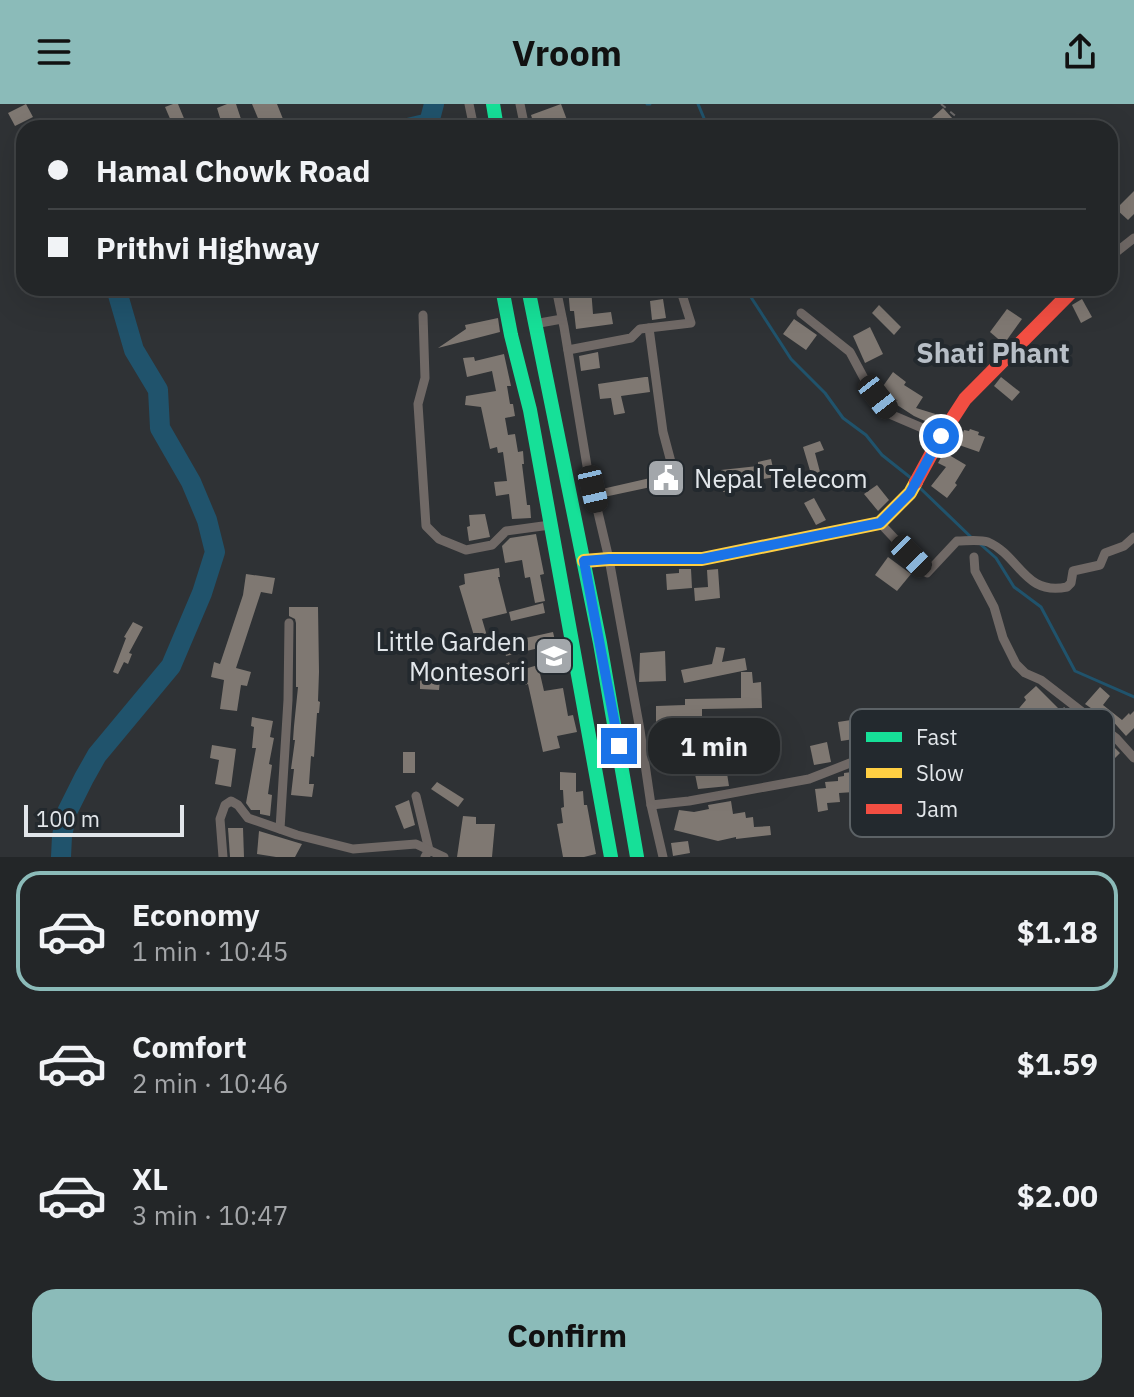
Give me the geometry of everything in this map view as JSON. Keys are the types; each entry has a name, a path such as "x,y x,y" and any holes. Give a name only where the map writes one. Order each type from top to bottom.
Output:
{"main road":[{"path":"504,296 530,410 611,857"},
{"path":"529,296 584,561 637,857"},
{"path":"584,561 702,559 880,523 910,493 965,399 1067,296"}],"street":[{"path":"1118,251 1134,238"},
{"path":"558,296 587,466 609,559 651,805 663,857"},
{"path":"568,350 631,338 640,329 691,323 683,296"},
{"path":"801,313 850,352 865,380 892,415 941,436"},
{"path":"423,315 425,378 418,404 426,526 439,539 466,550 492,545 506,531 550,525"},
{"path":"534,324 562,319"},
{"path":"649,328 663,432 671,462"},
{"path":"880,523 927,573 957,541 985,541 1005,552 1027,578 1042,586 1058,588 1071,583 1073,571 1100,565 1105,553 1124,546 1134,537"},
{"path":"974,557 975,571 994,607 1003,638 1016,664 1078,709"},
{"path":"280,829 289,623"},
{"path":"1114,736 1134,758"},
{"path":"651,805 809,779 850,763"},
{"path":"416,796 427,853"},
{"path":"223,857 220,819 225,805 231,801 248,818 297,835 353,849 416,844 427,853 444,857"}],"path":[{"path":"941,104 960,120"}],"building":[{"path":"26,104 33,117 16,120 15,126 8,113"},
{"path":"178,104 185,120 171,120 165,107"},
{"path":"236,104 241,120 221,120 217,108"},
{"path":"252,104 277,104 283,119 281,120 259,120"},
{"path":"561,104 567,120 533,120 531,115"},
{"path":"943,108 953,119 952,120 930,120"},
{"path":"1134,191 1134,214 1128,220 1118,207"},
{"path":"569,296 592,296 593,314 611,312 613,324 576,329 574,311 570,311"},
{"path":"663,299 666,318 652,320 650,301"},
{"path":"1082,299 1092,317 1081,323 1072,305"},
{"path":"879,305 901,327 894,335 872,313"},
{"path":"1007,309 1022,319 1004,344 990,332"},
{"path":"498,318 500,332 438,348 466,329 465,325"},
{"path":"794,319 817,335 806,350 783,334"},
{"path":"870,327 883,354 865,363 853,336"},
{"path":"598,352 600,368 581,371 579,356"},
{"path":"504,354 511,386 507,386 510,404 513,404 515,416 505,418 508,435 515,434 518,452 523,451 522,464 531,518 512,519 509,494 496,496 494,482 507,481 503,452 498,453 497,447 490,449 481,407 465,405 466,396 496,391 492,371 467,377 463,358 474,357 475,361"},
{"path":"893,372 906,382 904,385 923,397 916,408 942,416 936,426 894,403 898,401 881,389"},
{"path":"648,377 650,392 621,396 625,413 614,415 611,398 600,399 598,384"},
{"path":"1001,377 1020,392 1012,401 994,386"},
{"path":"970,429 985,437 979,452 959,445 964,430"},
{"path":"820,441 824,450 815,453 820,472 811,474 803,447"},
{"path":"944,452 966,465 947,498 931,486 946,467 938,463"},
{"path":"771,459 775,477 758,480 759,485 732,487 732,491 723,492 721,470 758,466 758,462"},
{"path":"673,471 673,483 651,484 651,487 604,497 602,489 659,476 659,472"},
{"path":"877,485 889,500 878,511 864,494"},
{"path":"814,498 826,520 816,525 804,503"},
{"path":"485,514 490,537 469,541 469,515"},
{"path":"536,534 544,574 540,575 545,601 535,603 530,577 525,578 522,560 505,563 502,546 510,538"},
{"path":"888,557 911,574 897,591 875,575"},
{"path":"499,568 498,577 507,613 482,619 487,636 475,639 459,586 465,584 464,574"},
{"path":"679,569 691,569 692,588 667,590 666,574 679,573"},
{"path":"718,569 720,598 695,601 694,588 708,587 707,570"},
{"path":"246,574 275,578 272,594 261,592 236,668 251,672 247,686 241,685 237,711 220,709 224,680 211,677 214,662 220,664 243,595"},
{"path":"543,603 545,613 511,621 509,612"},
{"path":"289,607 318,607 320,702 314,757 311,756 309,784 314,784 312,797 291,795 298,687 296,623 289,616"},
{"path":"133,622 143,627 129,653 132,654 128,664 124,662 118,674 113,672 124,637"},
{"path":"553,632 560,662 547,665 543,647 506,656 503,643"},
{"path":"716,647 725,648 722,662 745,658 747,670 684,683 681,670 712,664"},
{"path":"665,651 666,681 639,682 640,653"},
{"path":"509,662 514,672 538,665 544,691 563,688 568,716 573,715 577,732 557,736 560,748 543,752 528,684 525,685 524,680 512,682 511,674 504,677 500,667"},
{"path":"741,672 752,672 753,683 761,682 762,708 702,709 702,719 691,719 691,731 677,731 678,736 654,737 656,706 685,705 685,699 741,698"},
{"path":"420,678 440,679 439,690 420,689"},
{"path":"1036,686 1059,709 1018,709 1026,700 1024,697"},
{"path":"1100,687 1110,696 1103,705 1108,709 1092,709 1085,704"},
{"path":"1134,711 1134,728 1126,736 1114,722 1114,714 1122,720"},
{"path":"252,717 273,721 268,794 272,795 270,816 260,814 260,810 251,810 246,803 256,748 252,748"},
{"path":"850,720 850,740 841,741 838,722"},
{"path":"827,742 831,762 814,765 810,746"},
{"path":"212,745 236,749 231,787 215,784 219,760 210,758"},
{"path":"403,752 415,752 415,773 403,773"},
{"path":"709,766 709,770 726,767 729,786 698,789 694,769"},
{"path":"560,772 576,773 576,792 583,791 596,854 563,857 557,824 563,823 561,808 564,807"},
{"path":"850,772 850,792 839,793 840,802 827,803 828,810 818,812 815,789 826,788 825,782 838,781 844,773"},
{"path":"437,782 464,799 458,807 431,789"},
{"path":"409,800 415,825 404,829 395,806"},
{"path":"731,801 733,814 745,812 746,818 753,817 754,827 770,826 771,835 718,841 674,830 679,810 694,812 709,809 708,805"},
{"path":"463,816 476,817 476,824 495,824 492,857 457,857"},
{"path":"228,828 243,828 244,857 230,857"},
{"path":"259,831 302,844 295,857 257,854"},
{"path":"688,841 690,853 673,856 671,843"}],"waterway":[{"path":"430,120 434,104"},
{"path":"698,104 705,120"},
{"path":"61,857 67,812 84,778 97,755 171,666 202,593 215,552 207,520 191,482 160,428 158,390 134,350 118,296"},
{"path":"750,296 791,359 825,393 843,418 866,435 882,455 911,478"},
{"path":"920,488 973,539"},
{"path":"979,543 996,558 1014,587 1041,607 1075,671 1134,697"}],"traffic: fast":[{"path":"493,104 496,120"},
{"path":"504,296 530,410 611,857"},
{"path":"530,296 600,643 637,857"}],"traffic: slow":[{"path":"584,561 702,559 880,523 910,493 916,482"}],"traffic: jam":[{"path":"916,482 965,399 1067,296"}],"place":[{"name":"Nepal Telecom","path":"666,478"},
{"name":"Little Garden Montesori","path":"554,656"}],"district":[{"name":"Shati Phant","path":"993,352"}],"route":[{"path":"619,746 584,561 702,559 880,523 910,493 941,436"}]}
